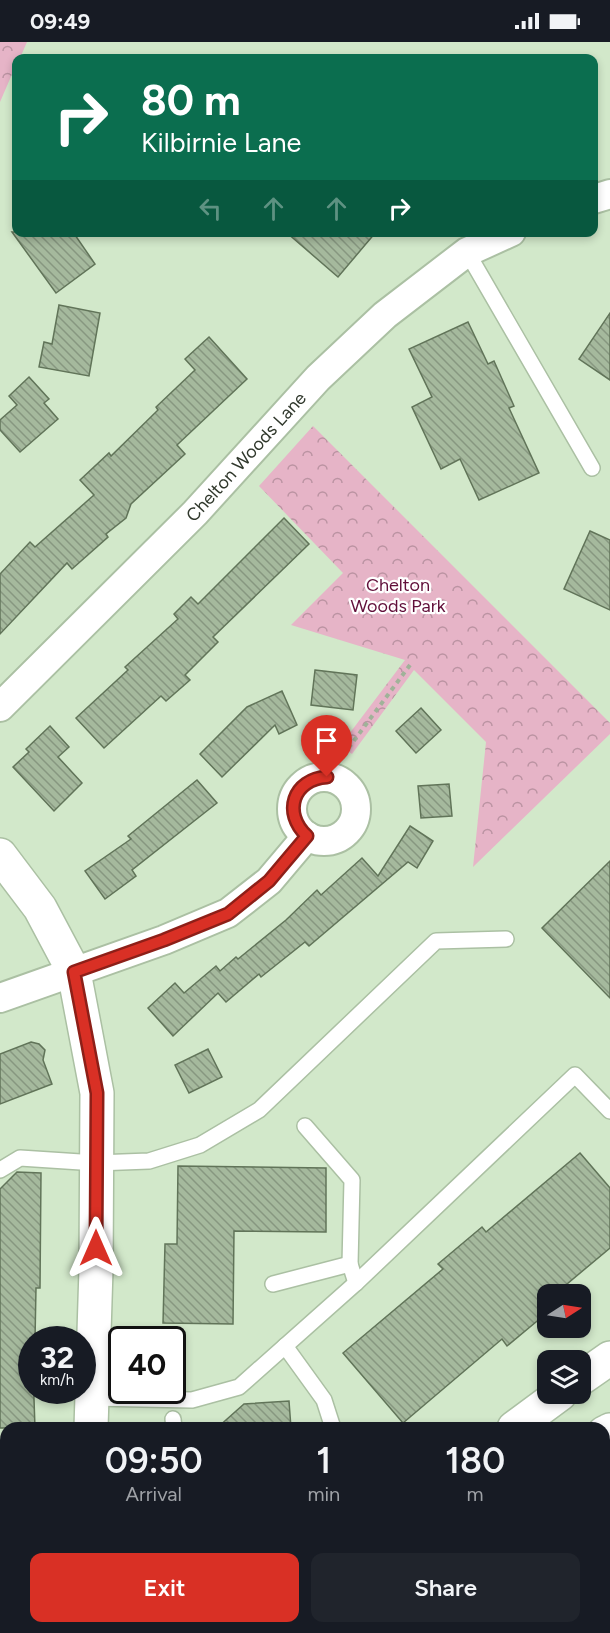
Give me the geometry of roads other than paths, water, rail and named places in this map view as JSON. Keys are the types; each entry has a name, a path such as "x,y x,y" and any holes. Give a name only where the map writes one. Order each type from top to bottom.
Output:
{"street":[{"name":"Chelton Woods Lane","path":"0,707 195,513 318,378 385,315 467,252 499,237"},
{"path":"327,777 347,786 353,795 355,816 351,825 336,838 316,840 307,836 294,819 293,799 307,781 327,777"},
{"path":"0,998 164,940 228,914 269,881 307,836"},
{"path":"0,855 40,908 74,972 97,1093 92,1413"},
{"path":"591,1371 610,1358"},
{"path":"522,1422 546,1404"}],"lane":[{"path":"467,252 592,468"},
{"path":"0,1170 20,1158 96,1163 148,1161 200,1145 259,1110 436,941 506,939"},
{"path":"92,1413 192,1400 239,1387 356,1283 575,1075 610,1111"},
{"path":"305,1126 352,1180 350,1264 356,1283"},
{"path":"273,1284 350,1264"},
{"path":"285,1346 324,1400 331,1422"}],"park label":[{"name":"Chelton Woods Park","path":"398,595"}]}
